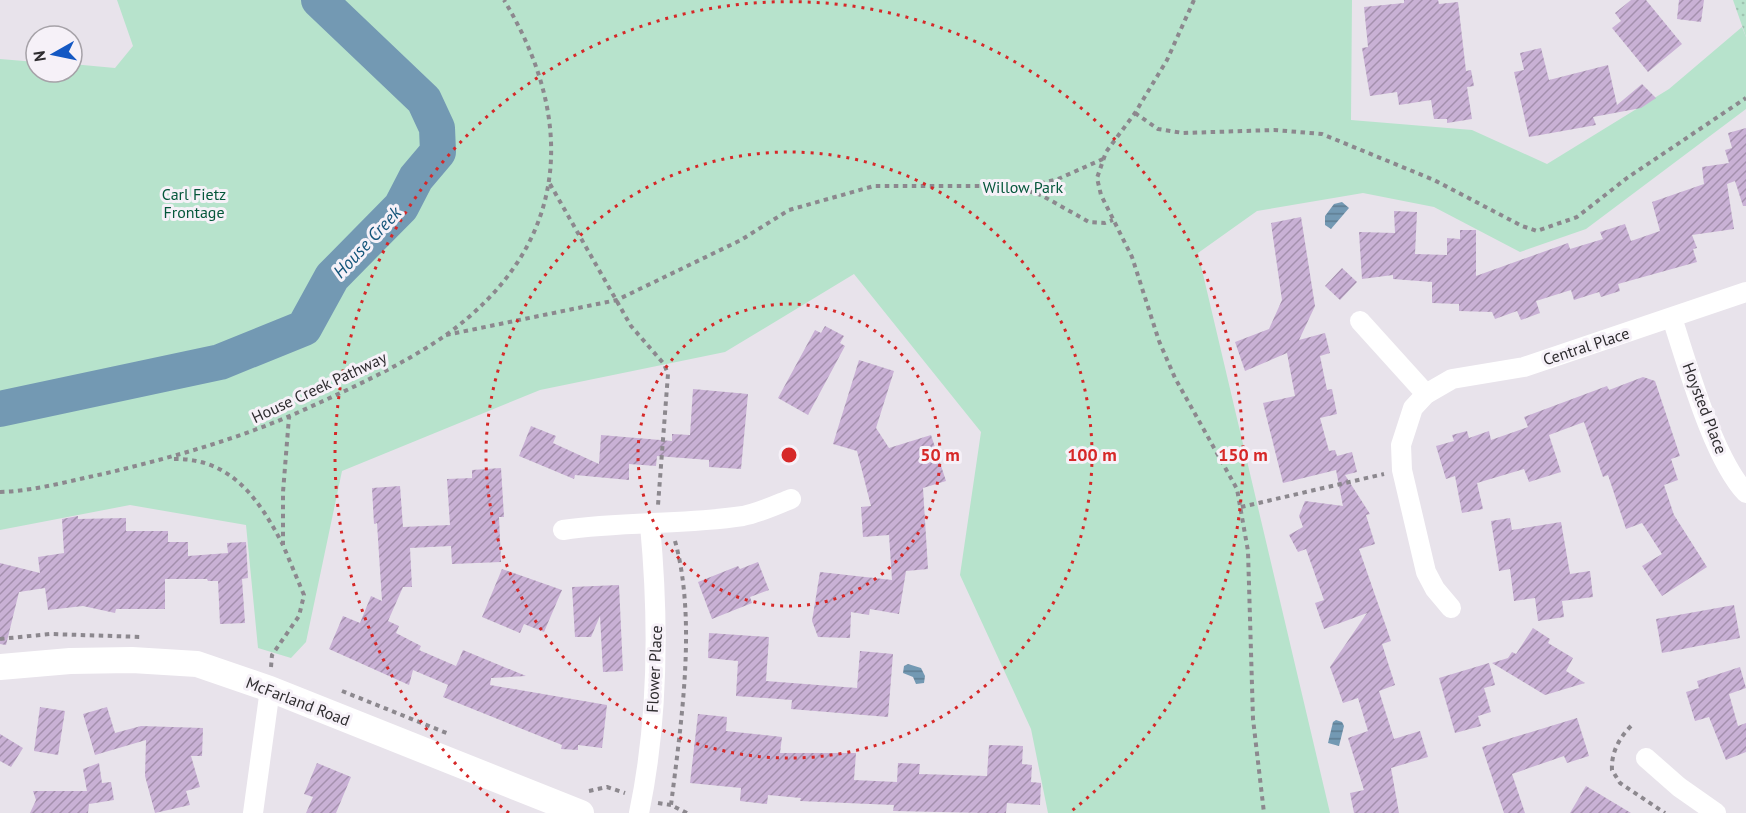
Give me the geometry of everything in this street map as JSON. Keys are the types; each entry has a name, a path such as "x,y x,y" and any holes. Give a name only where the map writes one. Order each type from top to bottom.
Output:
{"street":[{"name":"Central Place","path":"1450,608 1435,589 1426,572 1402,470 1401,445 1406,424 1413,408 1426,394 1452,379 1524,367 1746,292"},
{"name":"Hoysted Place","path":"1672,318 1719,448 1733,479 1746,493"},
{"path":"1359,321 1426,394"},
{"path":"563,530 598,525 650,525 745,515 791,500"},
{"name":"Flower Place","path":"639,813 653,708 657,630 650,525"},
{"name":"McFarland Road","path":"0,667 44,662 101,660 196,664 270,689 581,813"},
{"path":"253,813 270,689"},
{"path":"1646,758 1679,787 1716,813"}],"path":[{"name":"House Creek Pathway","path":"0,492 17,491 167,459 220,444 289,417 373,378 445,335 506,280 541,216 550,184 553,138 537,66 504,0"},
{"path":"1194,0 1181,34 1135,113 1103,159 1097,173 1097,184 1132,257 1159,341 1175,378 1207,439 1232,476 1241,507 1248,551 1252,708 1264,813"},
{"path":"1135,113 1158,129 1182,134 1274,130 1322,134 1434,180 1522,226 1537,231 1577,217 1627,178 1746,98"},
{"path":"1022,188 1058,179 1103,159"},
{"path":"550,184 631,326 663,364 668,374 658,512 650,525"},
{"path":"445,335 617,300 741,240 789,210 826,198 885,184 1000,185 1022,188 1041,195 1081,219 1099,223 1113,220"},
{"path":"284,545 283,492 289,417"},
{"path":"167,459 196,458 222,469 248,491 267,515 284,545 304,595 299,616 272,655 270,689"},
{"path":"1241,507 1402,470"},
{"path":"670,523 682,564 685,678 671,805 687,813"},
{"path":"1631,726 1616,748 1612,770 1620,783 1665,813"}],"green space":[{"name":"Willow Park","path":"117,0 1352,0 1351,120 1472,130 1547,164 1669,89 1742,27 1746,37 1746,109 1586,229 1520,252 1434,207 1363,193 1257,211 1198,253 1330,813 1048,813 1031,729 960,575 981,432 854,274 725,352 540,390 342,471 306,642 291,658 258,648 246,525 130,505 0,530 0,59 24,61 24,84 84,84 84,65 115,68 133,46"},
{"path":"1733,0 1746,0 1746,37"}],"water":[{"path":"1342,202 1349,208 1331,229 1325,225 1325,216 1334,204"},
{"path":"908,664 921,668 925,676 924,683 916,684 913,677 903,673 904,666"},
{"path":"1336,720 1342,722 1344,726 1339,746 1328,743 1333,722"}],"building":[{"path":"1404,0 1438,0 1439,4 1458,2 1466,71 1471,70 1474,86 1467,87 1472,119 1447,123 1447,119 1434,119 1431,100 1399,105 1397,92 1370,96 1362,48 1368,47 1364,7 1404,3"},
{"path":"1631,0 1646,0 1682,44 1648,72 1612,28 1621,21 1615,13"},
{"path":"1679,0 1704,0 1701,22 1677,19"},
{"path":"1541,48 1549,80 1608,65 1617,105 1642,84 1656,98 1641,108 1593,117 1596,125 1529,137 1514,72 1524,70 1520,53"},
{"path":"1746,128 1746,206 1743,206 1735,181 1727,184 1734,229 1692,235 1697,248 1693,249 1697,262 1618,284 1620,291 1601,297 1599,292 1574,300 1571,290 1536,301 1540,313 1521,320 1517,311 1495,319 1492,312 1459,311 1459,304 1432,303 1432,282 1393,279 1393,275 1362,279 1359,232 1395,233 1394,211 1417,212 1415,254 1447,255 1447,238 1460,239 1460,230 1476,230 1476,276 1568,243 1570,249 1603,239 1600,232 1625,224 1631,241 1660,231 1652,202 1704,184 1702,167 1729,163 1725,150 1732,148 1728,133"},
{"path":"1301,217 1315,306 1299,340 1325,333 1330,353 1320,356 1327,390 1332,389 1337,414 1320,418 1329,451 1335,450 1337,456 1352,452 1357,472 1345,475 1370,514 1366,515 1375,544 1359,549 1391,641 1382,644 1395,685 1379,691 1394,739 1420,731 1428,757 1391,768 1399,813 1354,813 1350,793 1364,790 1348,738 1368,731 1358,698 1343,703 1330,667 1367,613 1324,629 1315,603 1324,600 1306,549 1298,552 1289,535 1303,527 1299,516 1305,501 1343,506 1336,470 1283,483 1263,403 1295,396 1287,353 1245,371 1235,342 1269,329 1282,300 1271,223"},
{"path":"1342,268 1357,282 1340,300 1325,286"},
{"path":"825,326 844,336 840,343 845,346 808,415 778,398 815,330 821,333"},
{"path":"859,360 894,371 876,428 889,448 931,435 946,481 923,488 928,569 906,571 899,614 870,609 869,615 851,612 850,638 818,637 812,621 820,572 892,580 889,535 863,537 861,507 871,506 857,451 833,444"},
{"path":"1643,377 1655,381 1680,456 1671,459 1678,480 1664,485 1674,515 1707,567 1662,596 1642,566 1662,554 1642,523 1626,529 1608,475 1603,477 1584,422 1549,435 1561,472 1529,482 1524,469 1477,483 1483,509 1462,513 1455,476 1446,479 1436,446 1454,441 1452,435 1467,431 1469,438 1489,431 1491,440 1528,427 1524,417 1607,386 1609,390"},
{"path":"693,389 748,394 741,469 709,467 709,460 657,456 656,466 629,464 629,480 575,475 574,479 519,456 531,426 556,436 553,443 599,464 601,435 672,441 672,434 690,435"},
{"path":"501,468 504,517 499,517 501,562 452,564 451,546 410,548 412,587 403,587 388,621 399,626 396,633 421,646 419,650 456,666 463,650 526,676 491,678 490,685 607,705 602,748 578,745 578,750 561,749 562,745 443,697 448,685 413,670 409,685 329,649 343,616 360,623 371,596 382,601 377,523 374,524 372,488 400,486 403,527 450,525 447,479 472,478 472,470"},
{"path":"78,516 78,519 126,518 126,531 168,531 168,542 188,542 188,556 228,553 227,543 246,542 248,578 242,579 245,623 220,624 218,581 207,579 165,579 165,609 116,609 115,613 83,606 48,610 45,588 19,592 6,645 0,644 0,563 40,573 38,557 64,553 62,519"},
{"path":"1510,518 1512,530 1561,522 1570,574 1590,571 1593,597 1562,601 1564,617 1538,621 1535,598 1514,601 1510,569 1499,571 1491,521"},
{"path":"758,562 769,590 750,597 752,603 712,619 698,582 738,566 740,569"},
{"path":"502,569 562,590 544,632 524,624 520,633 482,617"},
{"path":"619,585 623,671 603,672 600,616 591,637 575,637 572,587"},
{"path":"1734,605 1740,638 1662,653 1656,619"},
{"path":"1533,628 1550,639 1548,643 1573,658 1566,671 1585,683 1545,695 1492,663 1508,658 1512,652 1516,654"},
{"path":"709,633 769,637 766,681 857,688 860,651 893,654 888,717 791,709 792,700 736,696 738,661 708,658"},
{"path":"1489,663 1495,685 1484,688 1491,712 1478,716 1481,726 1455,733 1439,678"},
{"path":"1740,667 1746,688 1729,694 1738,726 1746,723 1746,752 1726,760 1709,717 1695,721 1686,692 1699,688 1697,681"},
{"path":"40,707 65,711 58,755 34,751"},
{"path":"107,707 115,733 141,726 203,728 202,756 191,756 200,787 186,791 190,805 155,813 145,776 146,740 95,755 83,714"},
{"path":"698,714 727,717 726,731 782,737 780,753 856,753 854,780 897,782 898,763 920,764 919,774 987,776 989,745 1023,746 1022,764 1032,765 1031,782 1041,783 1040,805 1007,803 1006,813 985,813 893,811 894,805 800,801 801,798 768,795 767,804 740,801 741,788 690,783"},
{"path":"1577,718 1589,756 1567,763 1564,756 1512,774 1525,813 1504,813 1482,747"},
{"path":"0,734 23,748 11,767 0,761"},
{"path":"99,763 102,783 111,782 114,800 89,804 88,813 30,813 36,800 33,791 87,791 83,769"},
{"path":"317,763 351,777 336,813 306,813 313,797 304,794"},
{"path":"1586,786 1631,813 1570,813"}],"waterway":[{"name":"House Creek","path":"0,409 220,362 304,328 332,277 401,207 416,178 438,152 437,128 424,100 319,0"}],"park label":[{"name":"Carl Fietz Frontage","path":"194,203"}]}
